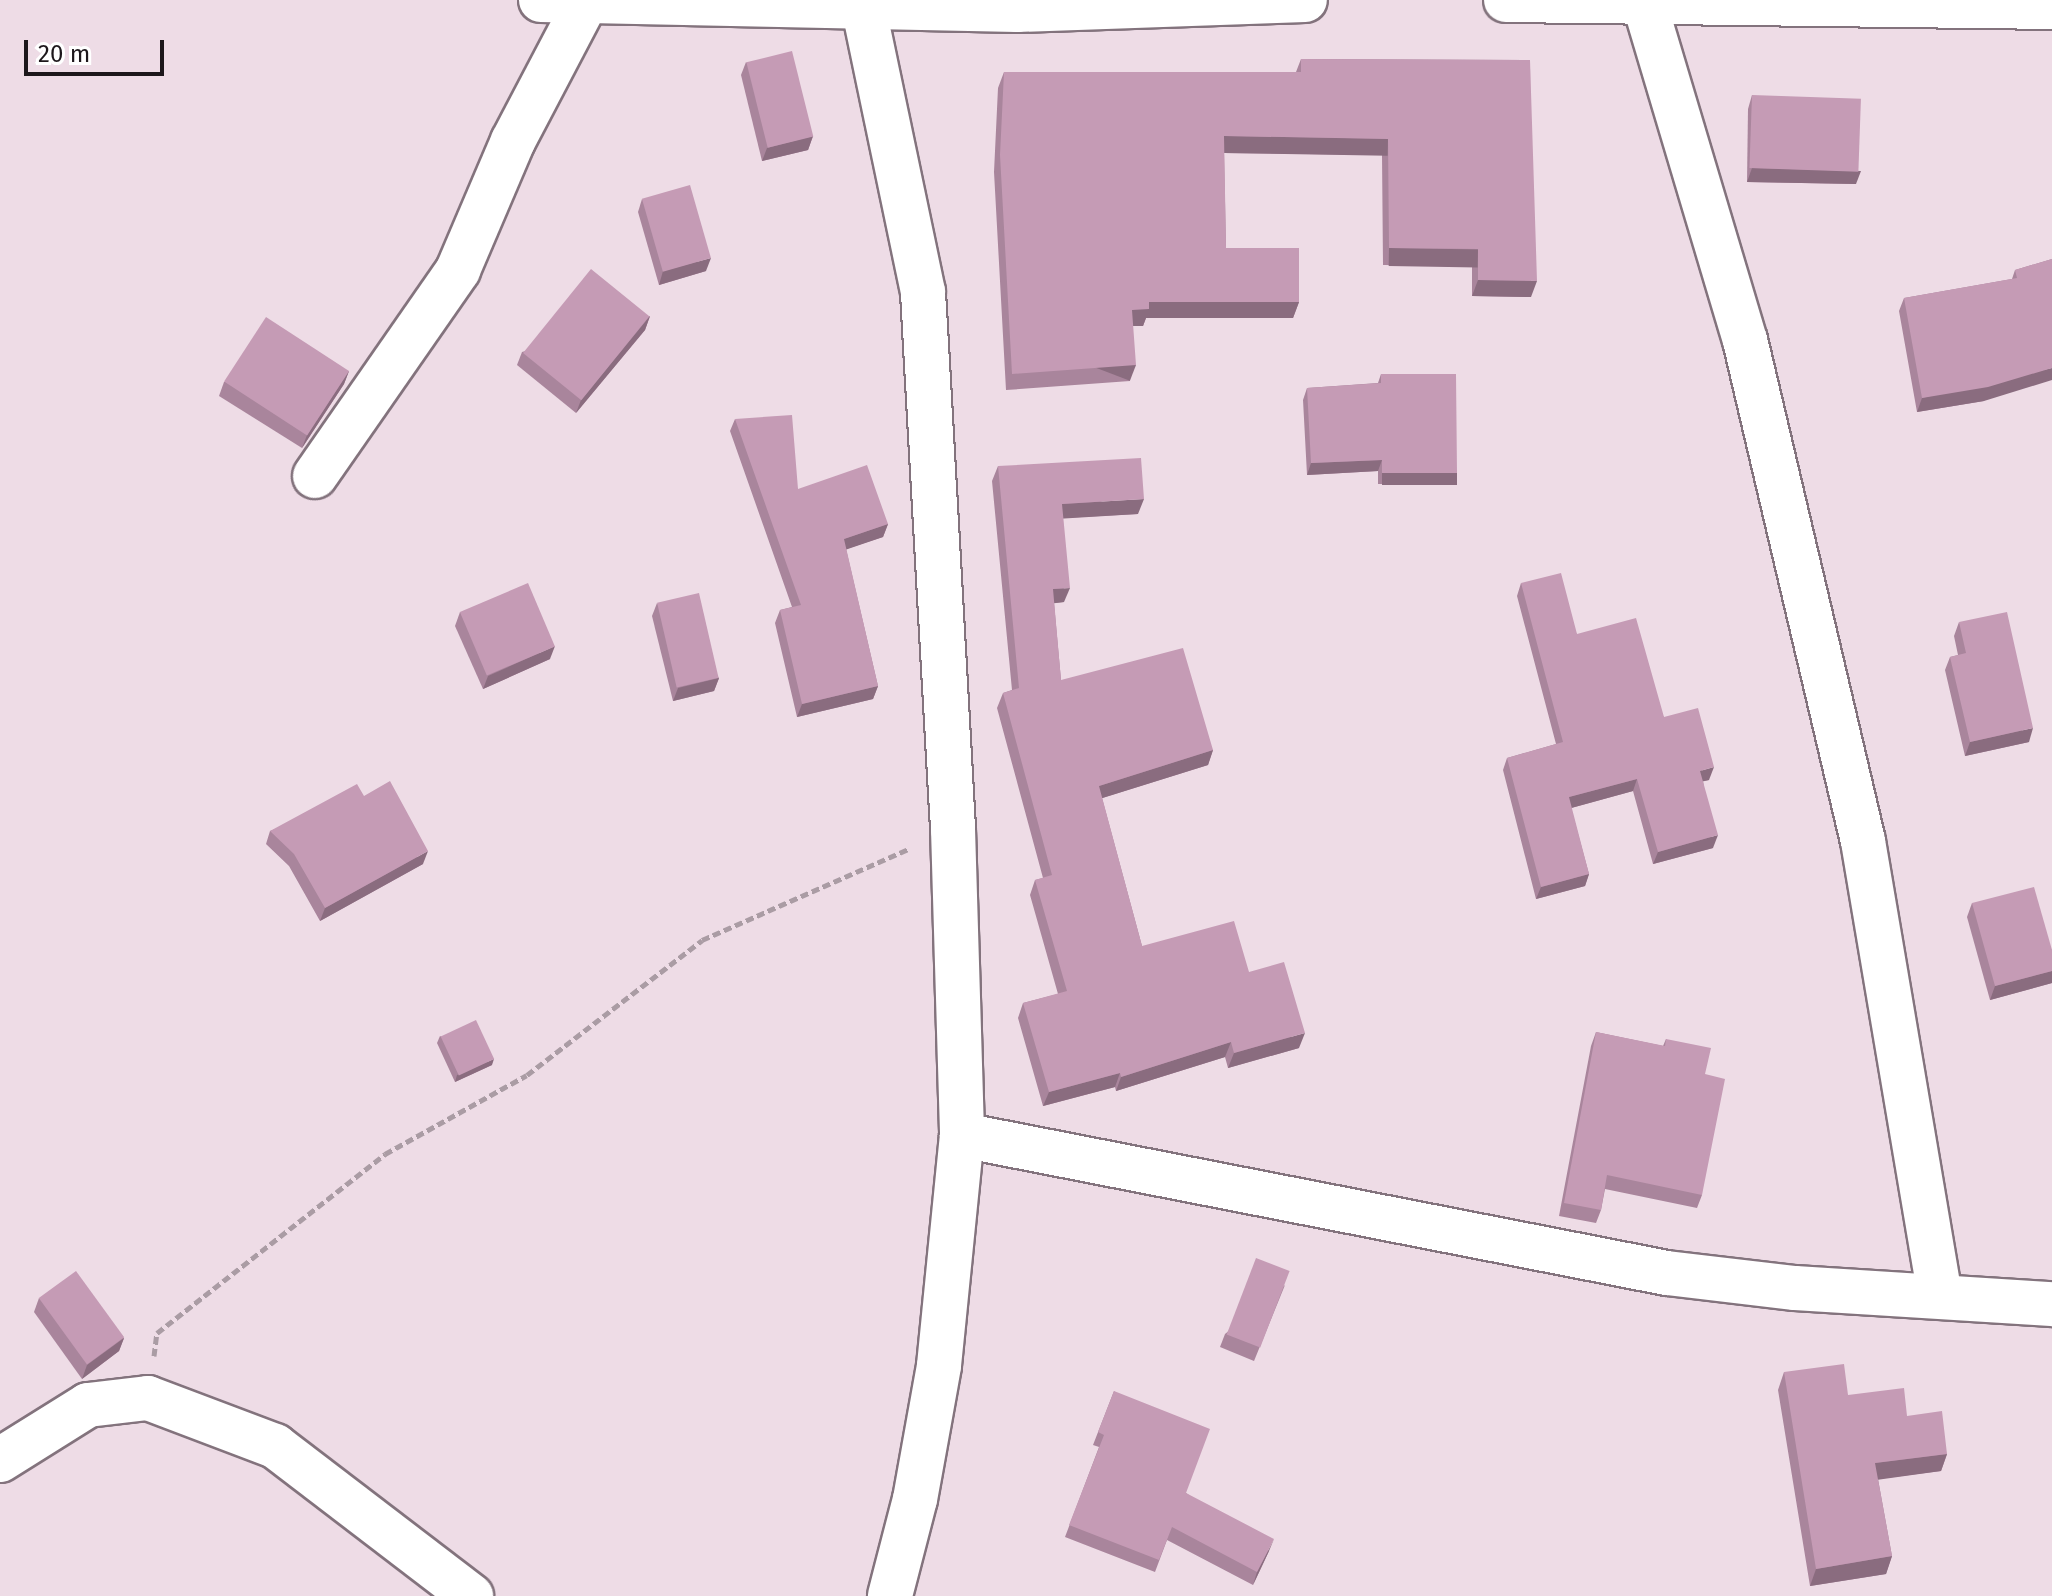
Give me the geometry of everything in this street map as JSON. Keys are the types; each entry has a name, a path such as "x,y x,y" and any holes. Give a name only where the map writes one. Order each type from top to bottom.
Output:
{"street":[{"path":"541,0 585,4 863,2 1018,5 1305,0"},
{"path":"1506,0 1645,5 2052,7"},
{"path":"863,2 923,292 953,829 962,1135 939,1366 915,1499 890,1596"},
{"path":"315,476 458,270 513,141 585,4"},
{"path":"1645,5 1745,340 1863,841 1940,1294"},
{"path":"962,1135 1667,1273 1795,1288 1940,1294 2052,1304"},
{"path":"0,1460 88,1405 148,1398 275,1446 471,1596"}],"path":[{"path":"148,1398 157,1333 385,1154 527,1075 702,940 953,829"}],"building":[{"path":"792,51 813,136 768,148 746,62"},
{"path":"1301,59 1530,60 1537,281 1478,280 1478,249 1389,248 1388,139 1224,136 1226,248 1299,248 1299,302 1149,302 1149,309 1132,310 1136,365 1012,374 1000,155 1004,72 1301,72"},
{"path":"1752,95 1861,99 1858,172 1749,168"},
{"path":"690,185 711,258 663,272 642,199"},
{"path":"2052,259 2052,368 1988,387 1922,398 1904,298 2017,278 2015,270"},
{"path":"591,269 649,316 581,400 523,353"},
{"path":"266,317 349,371 307,435 224,382"},
{"path":"1381,374 1456,374 1457,473 1382,473 1382,460 1311,463 1307,388 1381,383"},
{"path":"792,415 798,489 867,465 888,524 844,539 878,686 802,704 780,610 801,605 735,419"},
{"path":"1141,458 1144,499 1062,504 1070,588 1053,589 1061,680 1183,648 1213,750 1099,786 1142,946 1234,921 1249,972 1284,962 1305,1033 1234,1053 1231,1042 1121,1077 1120,1073 1049,1092 1023,1003 1067,991 1035,880 1052,875 1003,693 1019,688 998,466"},
{"path":"1561,573 1577,634 1636,618 1664,717 1698,708 1714,767 1700,771 1718,835 1658,852 1637,779 1569,797 1589,874 1541,887 1507,758 1563,742 1521,583"},
{"path":"528,583 555,647 487,675 460,612"},
{"path":"699,593 719,678 677,687 657,603"},
{"path":"2007,612 2033,728 1970,742 1950,657 1966,653 1959,622"},
{"path":"390,781 428,851 325,908 294,854 270,831 357,784 364,796"},
{"path":"2034,887 2052,950 2052,971 1995,986 1972,903"},
{"path":"476,1020 494,1059 459,1075 441,1036"},
{"path":"1596,1032 1665,1046 1666,1039 1711,1048 1705,1074 1725,1079 1702,1195 1607,1175 1601,1210 1564,1203"},
{"path":"1256,1258 1290,1271 1260,1347 1227,1335"},
{"path":"76,1271 124,1337 87,1364 39,1298"},
{"path":"1844,1364 1848,1395 1904,1388 1907,1416 1942,1411 1947,1454 1875,1463 1892,1556 1816,1569 1784,1372"},
{"path":"1114,1391 1210,1429 1186,1493 1274,1539 1257,1572 1172,1527 1159,1560 1069,1525 1104,1435 1098,1432"}]}
